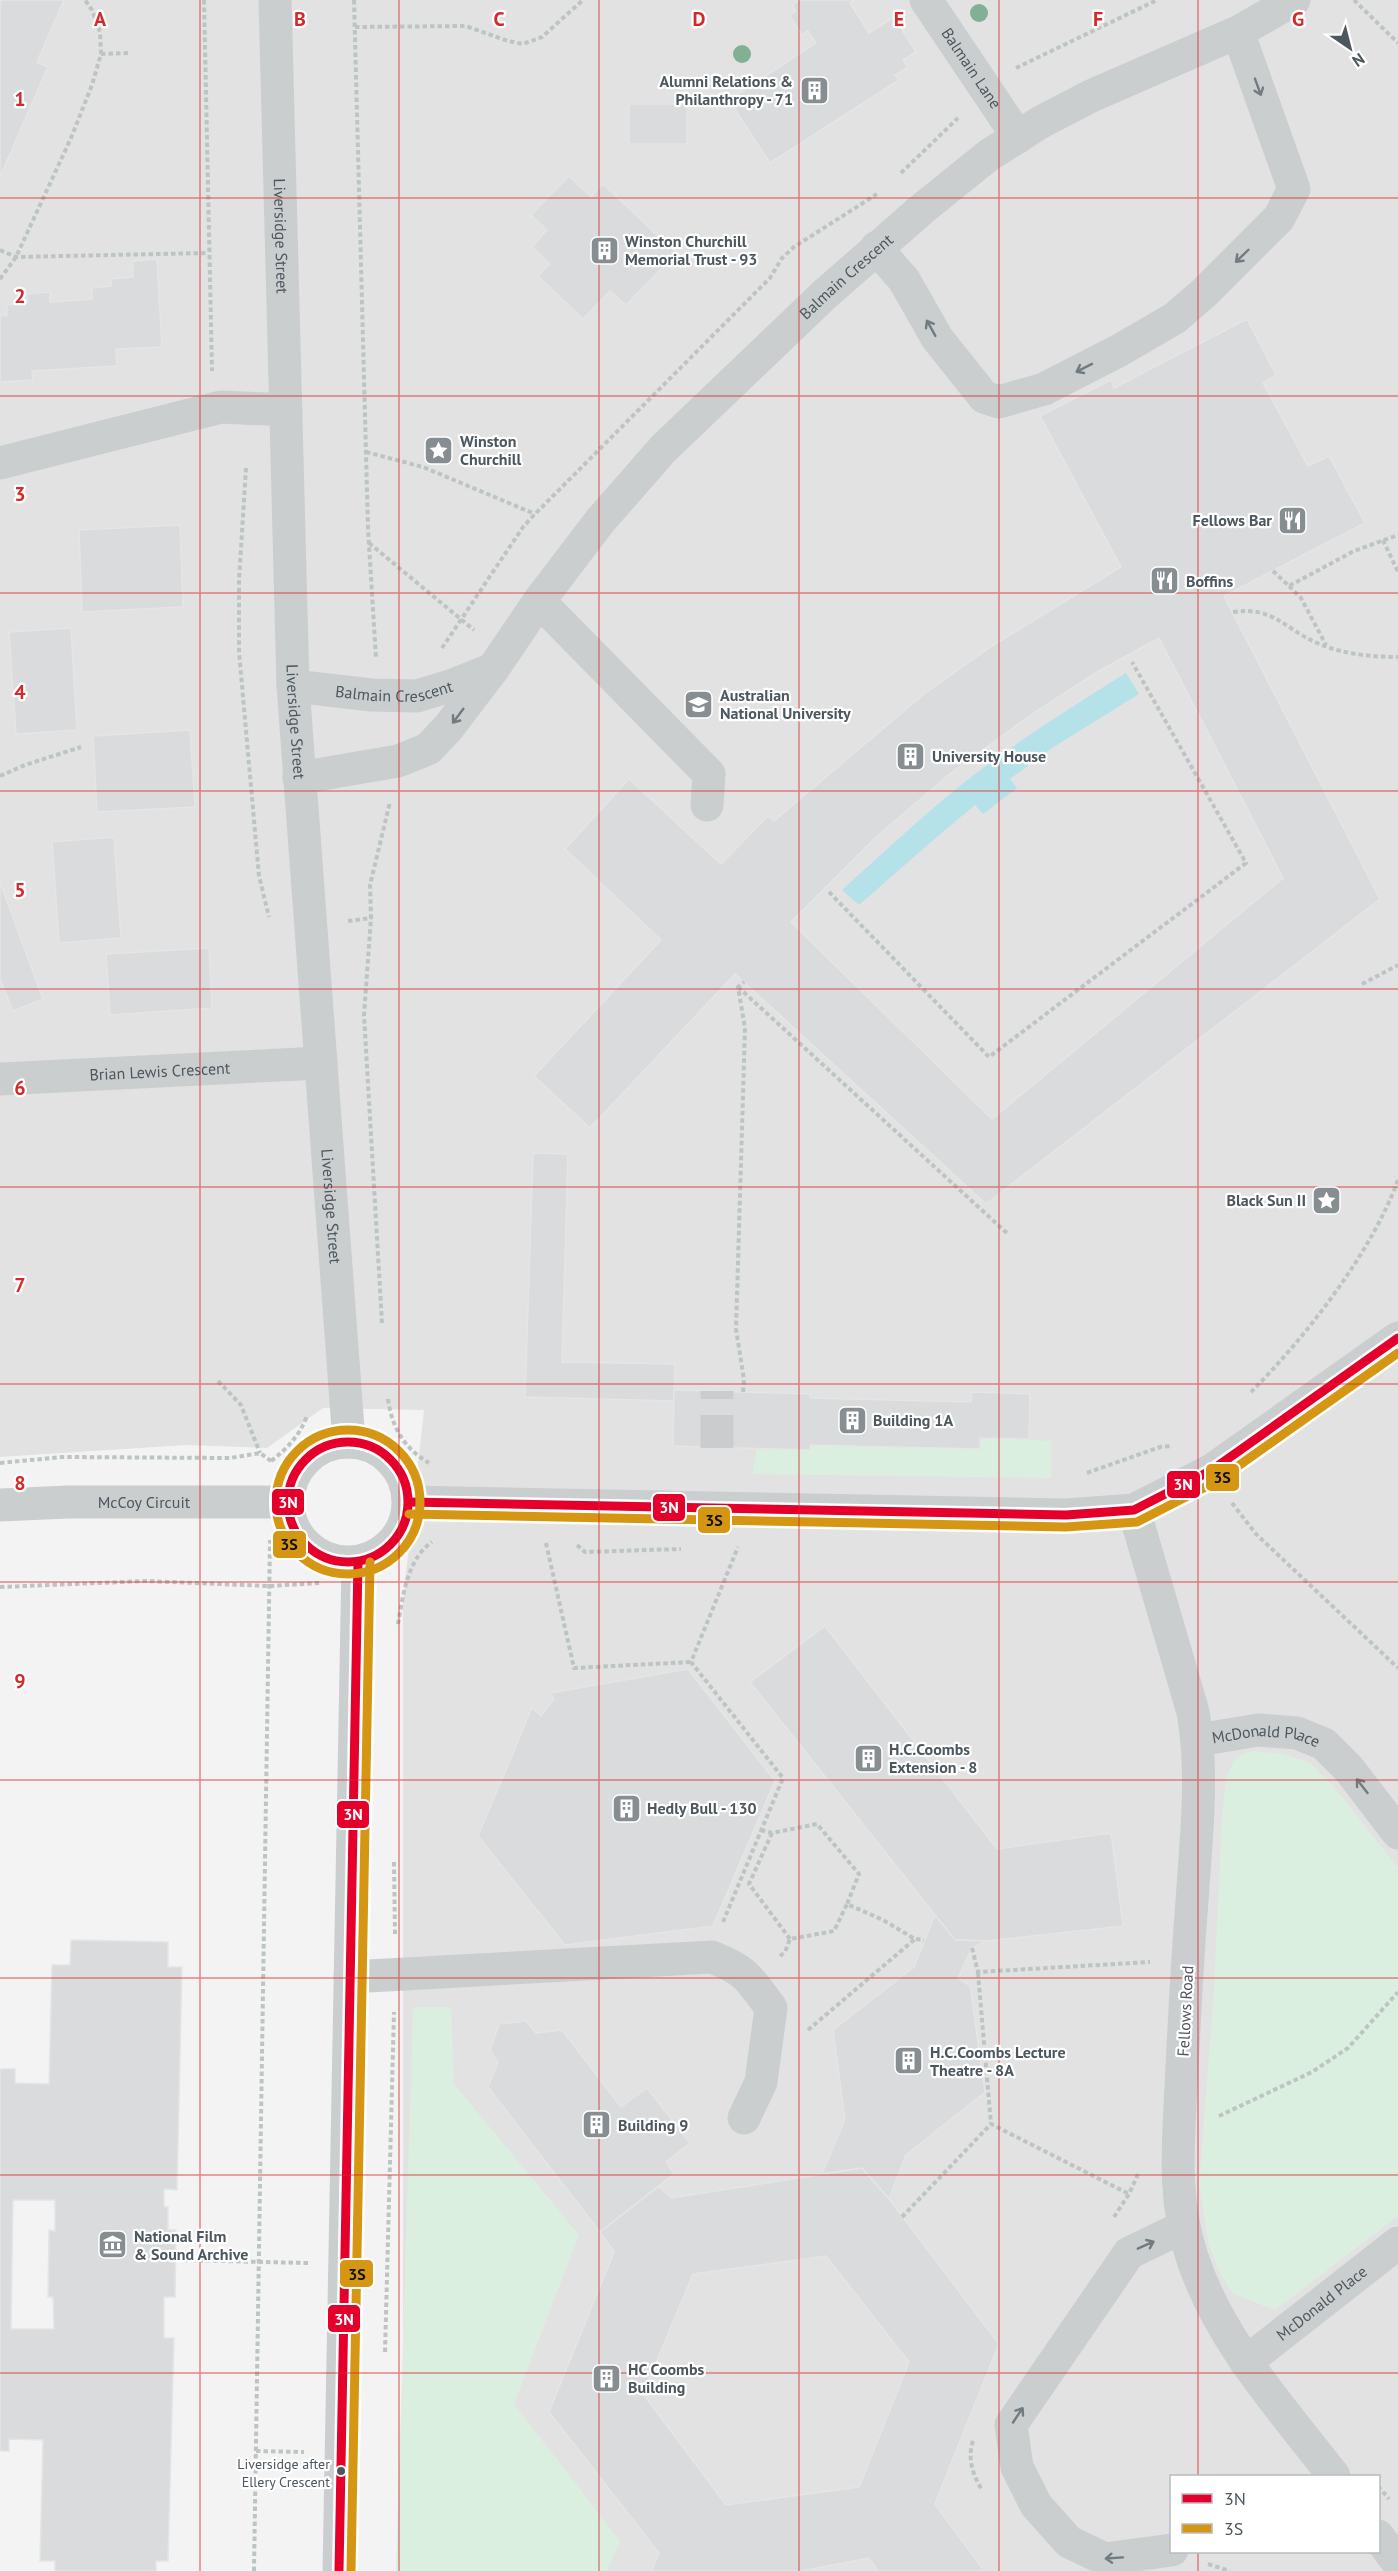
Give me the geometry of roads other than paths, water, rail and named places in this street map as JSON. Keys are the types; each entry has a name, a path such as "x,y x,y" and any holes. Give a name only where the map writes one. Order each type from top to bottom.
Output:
{"street":[{"name":"Liversidge Street","path":"275,0 293,686 349,1442"},
{"name":"Balmain Lane","path":"926,0 1018,137"},
{"name":"Balmain Crescent","path":"299,778 398,761 428,748 448,728 539,601 600,521 663,449 876,248 989,155 1091,96 1238,32 1294,0"},
{"path":"876,248 904,280 937,338 984,397 999,402 1044,389 1120,350 1175,318 1205,292 1279,218 1294,189 1238,32"},
{"path":"0,463 221,407 285,410"},
{"path":"539,601 709,774 707,805"},
{"name":"Balmain Crescent","path":"293,686 380,695 417,696 450,686 497,661"},
{"name":"Brian Lewis Crescent","path":"0,1079 321,1063"},
{"path":"409,1502 1066,1515 1134,1510 1212,1470 1398,1338"},
{"path":"349,1442 370,1446 388,1456 396,1464 405,1482 409,1502 405,1523 394,1541 378,1554 358,1562 335,1561 314,1552 297,1535 289,1514 288,1502 292,1482 303,1463 328,1445 349,1442"},
{"name":"McCoy Circuit","path":"0,1505 68,1502 288,1502"},
{"name":"Fellows Road","path":"1134,1510 1193,1712 1198,1740 1198,1815 1176,2176 1183,2227 1204,2289 1246,2362 1333,2475"},
{"path":"339,2571 358,1562"},
{"name":"McDonald Place","path":"1198,1740 1258,1730 1297,1733 1324,1744 1349,1769 1398,1833"},
{"path":"350,1977 712,1957 738,1968 771,2008 761,2082 744,2118"},
{"path":"1170,2550 1105,2559 1068,2542 1036,2505 1017,2467 1011,2425 1129,2253 1183,2227"},
{"name":"McDonald Place","path":"1246,2362 1398,2243"},
{"path":"1380,2539 1398,2563"}],"water":[{"path":"1126,673 1139,694 1052,748 1010,779 1017,788 983,814 975,805 859,905 842,890 985,766"}],"tunnel":[{"path":"717,1391 717,1448"}],"place":[{"name":"Alumni Relations & Philanthropy - 71","path":"814,90"},
{"name":"Winston Churchill Memorial Trust - 93","path":"604,250"},
{"name":"Winston Churchill","path":"439,450"},
{"name":"Fellows Bar","path":"1293,520"},
{"name":"Boffins","path":"1165,581"},
{"name":"Australian National University","path":"699,704"},
{"name":"University House","path":"911,756"},
{"name":"Black Sun II","path":"1327,1200"},
{"name":"Building 1A","path":"852,1420"},
{"name":"H.C.Coombs Extension - 8","path":"868,1758"},
{"name":"Hedly Bull - 130","path":"626,1808"},
{"name":"H.C.Coombs Lecture Theatre - 8A","path":"909,2061"},
{"name":"Building 9","path":"597,2125"},
{"name":"National Film & Sound Archive","path":"113,2245"},
{"name":"HC Coombs Building","path":"607,2378"},
{"name":"Liversidge after Ellery Crescent","path":"341,2471"}]}
